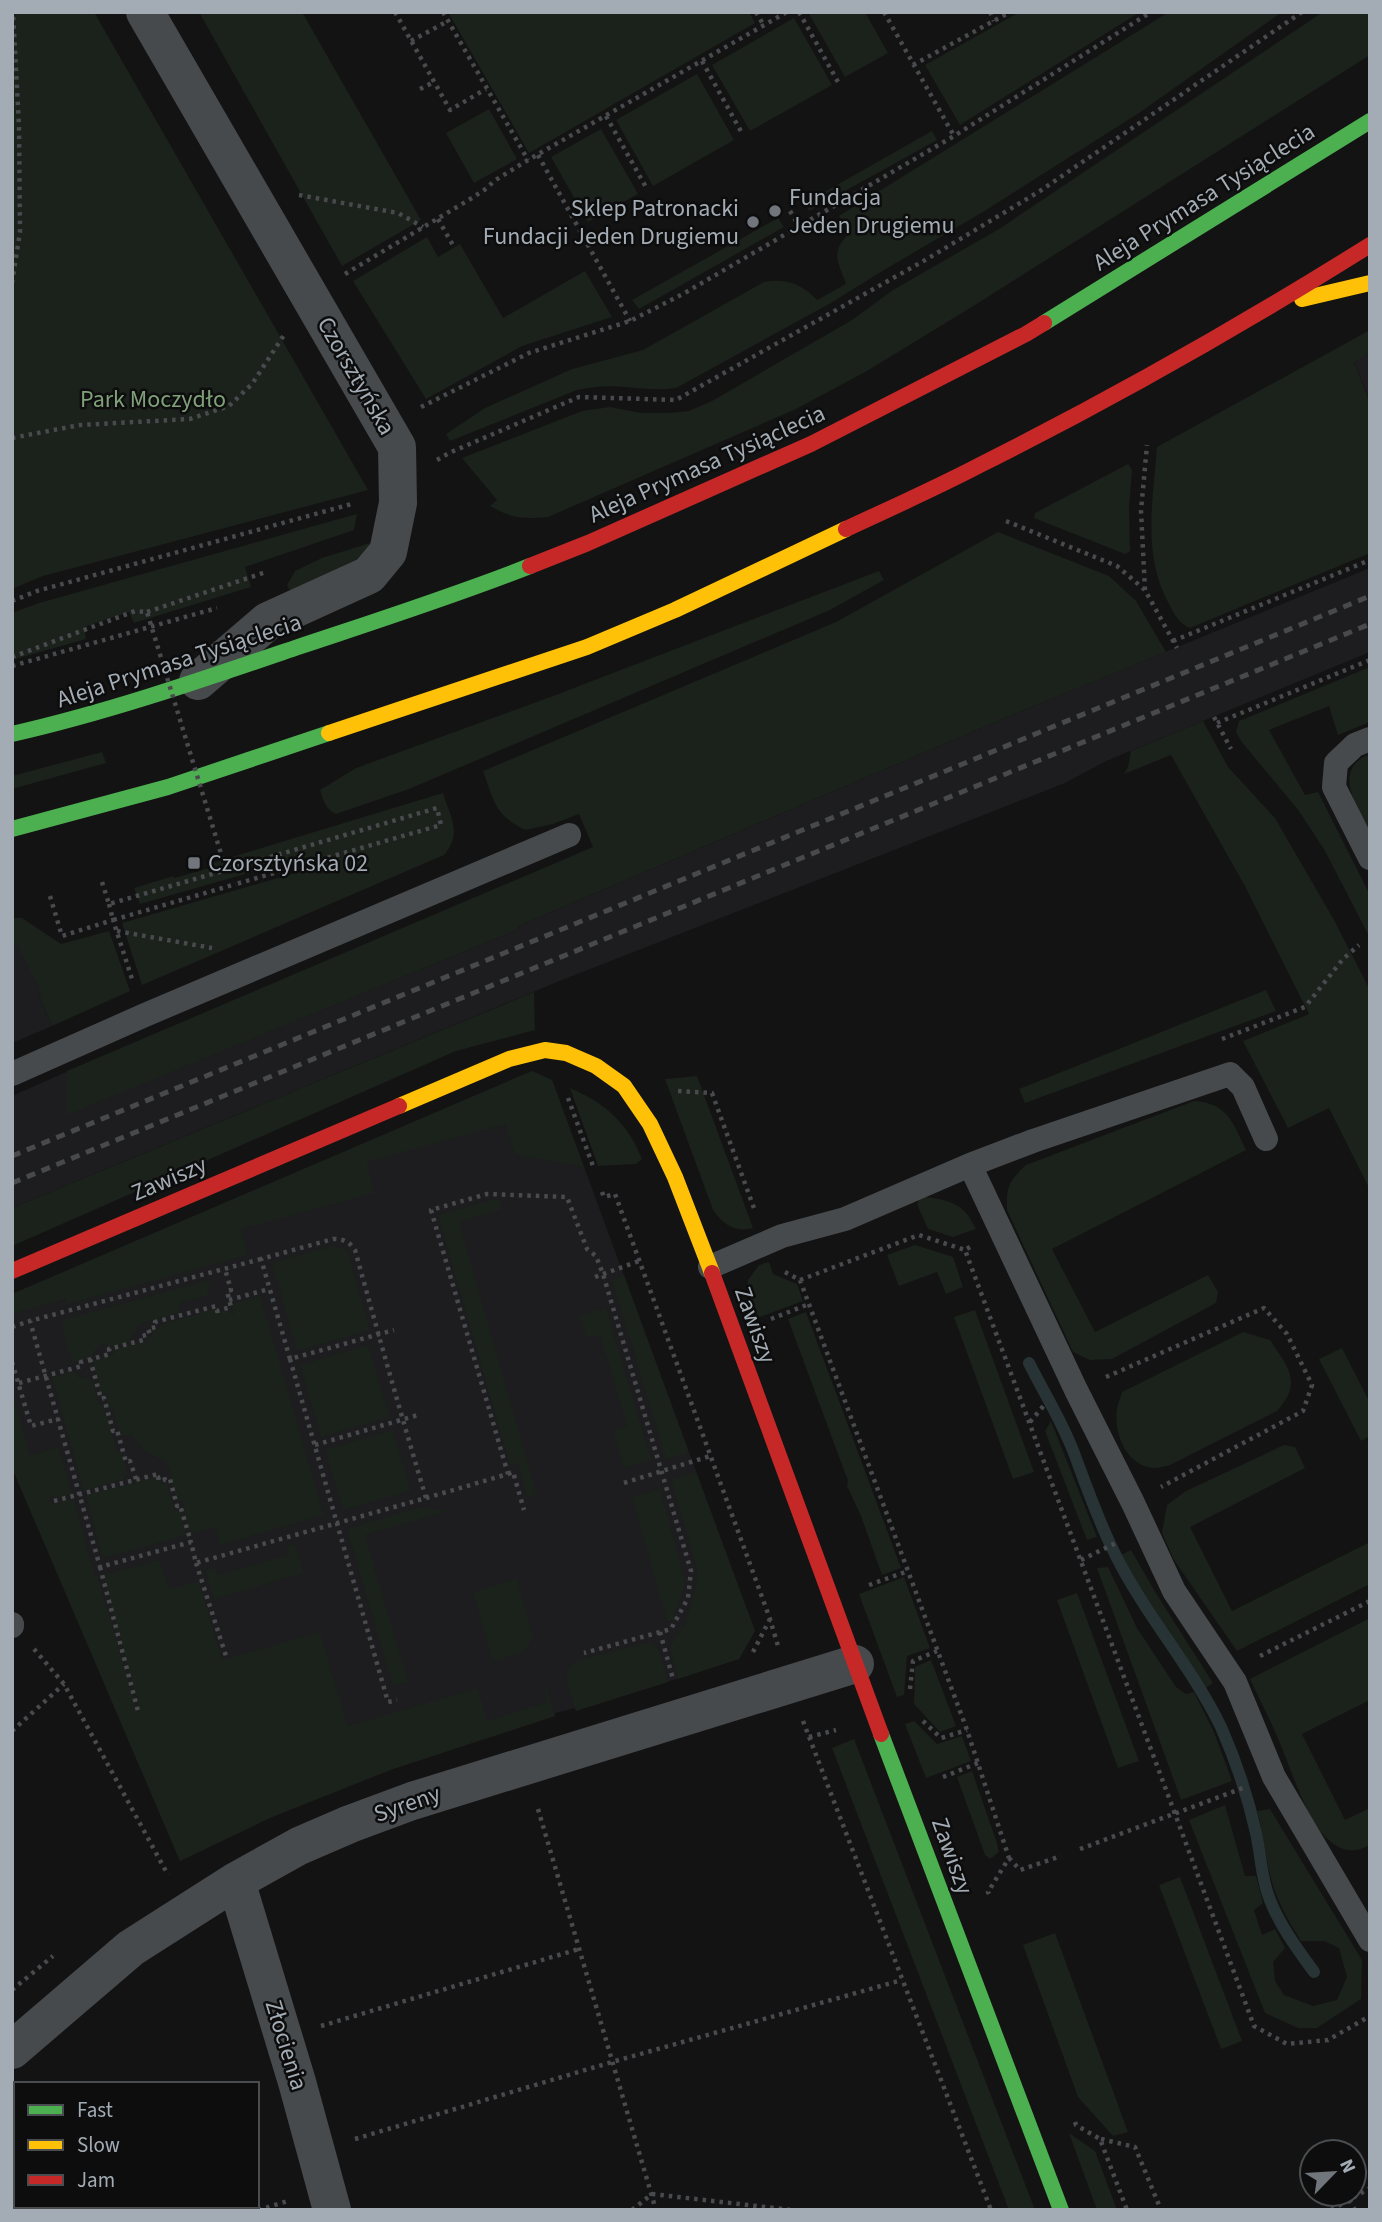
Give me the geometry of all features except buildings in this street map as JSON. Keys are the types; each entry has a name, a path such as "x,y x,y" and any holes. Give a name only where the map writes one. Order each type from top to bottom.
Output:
{"main road":[{"name":"Aleja Prymasa Tysiąclecia","path":"12,734 64,722 198,681 491,582 588,543 811,444 1026,334 1370,121"},
{"path":"12,829 168,786 587,648 675,610 979,466 1119,393 1276,304 1370,245"},
{"path":"1276,304 1370,283"},
{"name":"Zawiszy","path":"12,1271 509,1059 545,1050 566,1054 596,1066 624,1086 650,1125 675,1177 710,1267 855,1664 1061,2210"}],"street":[{"name":"Czorsztyńska","path":"145,12 397,447 398,503 388,552 369,575 268,621 198,681"},
{"name":"Syreny","path":"12,2050 131,1948 236,1881 299,1846 412,1801 855,1664"},
{"name":"Złocienia","path":"236,1881 297,2082 315,2204"}],"lane":[{"path":"1370,739 1355,745 1336,763 1334,787 1370,858"},
{"path":"12,1074 569,835"},
{"path":"710,1267 767,1242 845,1219 970,1164 1230,1074 1242,1087 1266,1139"},
{"path":"970,1164 1174,1591 1234,1682 1274,1777 1370,1940"}],"path":[{"path":"12,283 20,232 19,126 13,12"},
{"path":"395,12 450,110 486,89"},
{"path":"443,12 528,160"},
{"path":"756,12 764,26"},
{"path":"341,276 438,219 528,160 788,12"},
{"path":"799,12 838,82"},
{"path":"884,12 954,136"},
{"path":"989,12 994,21"},
{"path":"913,65 1010,12"},
{"path":"421,407 529,353 630,321 683,294 954,136 1151,12"},
{"path":"441,458 579,397 676,400 927,259 1040,191 1302,12"},
{"path":"411,41 448,21"},
{"path":"702,61 743,135"},
{"path":"420,89 434,82"},
{"path":"606,116 647,189"},
{"path":"538,155 630,321"},
{"path":"295,195 398,213 423,227"},
{"path":"790,211 799,226"},
{"path":"438,219 454,247"},
{"path":"12,438 80,425 190,419 229,406 252,384 286,332"},
{"path":"1145,590 1140,511 1147,445"},
{"path":"12,601 50,588 360,502"},
{"path":"1006,521 1117,566 1145,590 1177,648"},
{"path":"1173,641 1370,560"},
{"path":"12,657 135,611 147,612 266,572"},
{"path":"12,666 228,605"},
{"path":"147,612 226,870"},
{"path":"1217,723 1370,660"},
{"path":"1214,717 1231,749"},
{"path":"50,897 62,936 441,825 437,808 109,904"},
{"path":"102,882 133,983"},
{"path":"117,931 224,950"},
{"path":"566,1093 593,1166"},
{"path":"712,1093 767,1242 781,1270 800,1280 967,1730 1009,1858 1020,1870 1061,1856"},
{"path":"602,1192 604,1197 615,1194 779,1650"},
{"path":"509,1474 431,1210 487,1194 567,1197 587,1249 596,1256 603,1274 691,1570 688,1598 671,1629 584,1653"},
{"path":"800,1280 919,1236 965,1250 1002,1233"},
{"path":"12,1327 341,1239 350,1243 355,1250 426,1498"},
{"path":"965,1250 1254,2026 1287,2044 1328,2040 1370,2015"},
{"path":"261,1259 388,1702 397,1700"},
{"path":"595,1277 639,1261"},
{"path":"19,1383 82,1366 81,1362 110,1354 109,1349 143,1340 142,1336 150,1334 148,1329 156,1327 155,1322 216,1306 217,1311 231,1307 226,1291 231,1290 225,1269"},
{"path":"229,1300 269,1289"},
{"path":"766,1320 809,1304"},
{"path":"1076,1390 1264,1308 1287,1334 1312,1385 1303,1411 1133,1503"},
{"path":"30,1321 138,1711"},
{"path":"290,1359 394,1330"},
{"path":"90,1359 101,1399 104,1398 113,1431 117,1430 126,1462 130,1461 135,1479"},
{"path":"12,1362 31,1426 58,1419"},
{"path":"1030,1422 1046,1404"},
{"path":"315,1445 418,1415"},
{"path":"624,1483 710,1456"},
{"path":"196,1563 513,1472 524,1510"},
{"path":"54,1501 158,1474 158,1478 164,1476 165,1480 170,1479 226,1656"},
{"path":"100,1567 191,1542"},
{"path":"1081,1560 1115,1544"},
{"path":"864,1587 908,1571"},
{"path":"1228,1672 1370,1601"},
{"path":"12,1625 64,1684 168,1876"},
{"path":"660,1632 673,1680"},
{"path":"909,1696 913,1661 937,1651"},
{"path":"12,1731 64,1684"},
{"path":"800,1714 991,2210"},
{"path":"1080,1849 1239,1790"},
{"path":"538,1809 656,2210"},
{"path":"993,1904 988,1892 1009,1858"},
{"path":"312,2029 579,1949"},
{"path":"344,2142 612,2062 902,1980"},
{"path":"1071,2113 1076,2125 1100,2139 1135,2147 1161,2210"},
{"path":"1100,2139 1127,2210"},
{"path":"632,2210 652,2194 790,2210"},
{"path":"258,2210 315,2204"}],"shaded area":[{"path":"1370,352 1370,402 1354,361"},
{"path":"1370,568 1370,652 1106,761 1065,783 562,980 12,1208 12,1096 73,1069 67,1114 514,931 523,924 1019,712"},
{"path":"12,940 15,940 43,994 39,996 52,1026 12,1043"},
{"path":"532,1071 552,1080 755,1631 739,1659 576,1711 575,1708 555,1713 555,1716 393,1769 272,1817 180,1861 12,1468 12,1294"}],"green space":[{"name":"Park Moczydło","path":"12,12 94,12 368,490 43,576 12,589"},
{"path":"199,12 302,12 421,220 342,266"},
{"path":"448,12 749,12 755,23 529,153"},
{"path":"808,12 865,12 888,53 845,77"},
{"path":"1020,12 1140,12 960,125 925,65"},
{"path":"1169,12 1282,12 1139,113 983,212 831,303 676,388 606,386 577,390 450,441 446,434 485,408 572,369 643,350 764,282 793,283 817,300 846,284 837,252 849,234 839,216"},
{"path":"1323,12 1370,12 1370,55 975,305 867,371 796,409 548,517 518,517 490,506 497,500 462,458 582,411 610,407 641,413 670,413 689,411 712,401 852,320 893,290 999,229"},
{"path":"794,18 832,85 750,131 712,65"},
{"path":"697,74 734,140 653,186 616,120"},
{"path":"489,109 517,159 474,183 446,133"},
{"path":"601,129 638,194 588,222 551,157"},
{"path":"932,131 937,140 809,211 805,203"},
{"path":"778,218 784,227 639,309 632,300"},
{"path":"427,237 438,257 460,244 503,318 585,271 612,317 522,346 426,399 353,281"},
{"path":"1370,330 1370,352 1354,362 1370,403 1370,553 1190,628 1182,624 1161,586 1152,547 1157,447"},
{"path":"1128,464 1132,470 1130,551 1125,554 1034,518 1035,513"},
{"path":"357,514 354,530 245,567 251,587 134,623 129,612 84,627 86,639 12,660 12,613 39,603"},
{"path":"998,532 1109,576 1136,601 1166,652 523,924 514,931 67,1115 67,1071 593,847 579,814 553,824 525,830 507,819 493,800 483,771 836,622"},
{"path":"373,542 353,567 291,593 287,585 295,571 322,558"},
{"path":"879,571 884,580 830,610 409,789 336,814 324,801 320,790 356,768"},
{"path":"1370,667 1370,722 1338,735 1329,706 1269,730 1305,795 1318,792 1370,895 1370,938 1325,851 1299,811 1236,732 1239,721"},
{"path":"1203,721 1228,767 1275,818 1334,920 1370,990 1370,1190 1329,1108 1288,1128 1243,1041 1309,1014 1246,888 1171,755 1124,774 1131,751"},
{"path":"102,752 106,763 12,789 12,776"},
{"path":"1370,754 1370,832 1354,800 1349,779 1358,761"},
{"path":"443,793 454,832 450,847 444,855 142,985 122,923 309,869 305,857 140,904 134,888 213,867 212,863"},
{"path":"12,918 22,918 61,944 109,931 130,991 52,1026 39,996 42,994 17,945 12,945"},
{"path":"1266,990 1276,1011 1025,1103 1019,1089"},
{"path":"534,992 535,1030 456,1051 12,1246 12,1208"},
{"path":"532,1071 552,1080 584,1167 514,1154 505,1124 367,1162 374,1193 241,1229 248,1255 68,1304 66,1299 12,1314 12,1294"},
{"path":"697,1076 753,1228 730,1226 713,1210 665,1079"},
{"path":"570,1088 594,1100 614,1116 630,1135 642,1159 636,1164 598,1166"},
{"path":"1194,1101 1222,1110 1233,1123 1246,1150 1052,1249 1095,1332 1208,1275 1218,1292 1216,1303 1112,1359 1090,1360 1073,1352 1007,1210 1010,1184 1026,1165"},
{"path":"921,1196 954,1204 966,1213 976,1229 953,1237 928,1229 917,1204"},
{"path":"499,1200 502,1209 459,1222 537,1495 527,1497 518,1463 510,1465 438,1215"},
{"path":"915,1245 953,1257 963,1287 946,1294 937,1272 899,1286 887,1255"},
{"path":"332,1246 347,1250 370,1330 297,1351 272,1263"},
{"path":"769,1262 773,1274 797,1284 803,1301 757,1318 748,1295 748,1280 759,1265"},
{"path":"624,1275 689,1453 666,1459 612,1280"},
{"path":"209,1280 207,1296 182,1302 178,1308 179,1313 142,1323 132,1334 130,1342 110,1347 103,1344 95,1350 91,1358 72,1363 63,1331 63,1320"},
{"path":"260,1296 324,1515 220,1545 215,1527 191,1534 182,1500 177,1501 167,1461 146,1452 131,1435 121,1435 113,1408 109,1409 105,1393 101,1394 92,1360 114,1354 113,1350 147,1341 147,1337 154,1334 152,1331 160,1328 159,1325 214,1309 215,1313 230,1310 231,1315 234,1314 232,1304"},
{"path":"606,1308 651,1460 624,1468 613,1431 627,1426 600,1335 586,1338 579,1315"},
{"path":"975,1310 1034,1472 1013,1479 954,1317"},
{"path":"806,1312 901,1568 882,1575 847,1486 848,1481 788,1319"},
{"path":"1243,1332 1270,1340 1287,1367 1291,1383 1285,1401 1277,1411 1170,1465 1154,1468 1136,1461 1124,1446 1117,1427 1117,1408 1122,1392"},
{"path":"368,1345 390,1417 321,1437 300,1365"},
{"path":"1342,1348 1370,1403 1370,1436 1361,1441 1319,1359"},
{"path":"74,1371 78,1377 93,1381 99,1405 104,1404 117,1452 121,1452 128,1475 124,1476 125,1479 84,1491 52,1377"},
{"path":"12,1391 30,1455 58,1447 72,1494 58,1498 54,1495 49,1501 55,1505 59,1501 73,1498 137,1712 140,1710 103,1575 159,1560 169,1589 199,1581 222,1660 320,1632 348,1726 478,1688 487,1721 547,1702 544,1690 547,1689 555,1716 393,1769 272,1817 180,1861 12,1468"},
{"path":"1051,1421 1097,1537 1087,1540 1045,1431"},
{"path":"393,1430 411,1491 343,1510 325,1450"},
{"path":"1284,1445 1295,1447 1305,1468 1190,1527 1232,1611 1370,1542 1370,1584 1237,1651 1174,1560 1162,1533 1167,1505 1186,1491"},
{"path":"696,1472 755,1631 739,1659 678,1679 670,1649 685,1624 696,1587 697,1568 671,1480"},
{"path":"156,1477 162,1484 167,1482 175,1511 180,1510 187,1535 103,1558 86,1495"},
{"path":"660,1489 684,1577 684,1587 673,1620 667,1622 632,1497"},
{"path":"421,1507 448,1511 365,1535 408,1682 393,1686 347,1529"},
{"path":"295,1544 304,1573 214,1599 205,1570 215,1567 218,1575 289,1555 287,1546"},
{"path":"1131,1550 1213,1683 1206,1688 1147,1600 1121,1555"},
{"path":"1108,1567 1137,1628 1176,1687 1186,1694 1194,1692 1214,1732 1232,1781 1181,1800 1097,1568"},
{"path":"904,1577 930,1648 907,1656 904,1695 897,1697 859,1594"},
{"path":"517,1579 533,1637 525,1651 493,1662 473,1592"},
{"path":"1077,1593 1139,1761 1118,1768 1057,1600"},
{"path":"1370,1618 1370,1700 1302,1734 1345,1820 1370,1808 1370,1845 1349,1850 1330,1841 1314,1821 1250,1679"},
{"path":"645,1643 658,1648 668,1682 576,1711 567,1678 576,1661"},
{"path":"931,1660 956,1726 940,1732 914,1704 915,1667"},
{"path":"914,1721 937,1744 962,1736 971,1761 926,1778 905,1724"},
{"path":"854,1739 1035,2210 1009,2210 832,1748"},
{"path":"972,1771 999,1852 990,1859 985,1855 957,1777"},
{"path":"1225,1805 1245,1876 1256,1876 1263,1903 1254,1910 1262,1935 1275,1929 1285,1948 1273,1962 1275,1981 1284,1995 1313,2006 1337,2000 1347,1977 1339,1948 1324,1941 1301,1941 1288,1920 1272,1882 1257,1811 1270,1809 1362,1960 1361,1999 1317,2028 1298,2028 1265,2013 1189,1820"},
{"path":"1180,1877 1242,2041 1221,2049 1159,1885"},
{"path":"1055,1933 1128,2132 1113,2136 1078,2097 1023,1945"},
{"path":"1069,2133 1095,2151 1117,2210 1097,2210"}],"waterway":[{"path":"1029,1363 1069,1441 1116,1556 1141,1600 1197,1683 1221,1727 1249,1806 1270,1900 1284,1928 1314,1972"}],"railway":[{"path":"12,1156 1370,596"},
{"path":"12,1183 1370,624"}],"traffic: fast":[{"path":"1044,323 1370,121"},
{"path":"12,734 84,716 192,683 473,588 530,566"},
{"path":"12,829 168,787 329,733"},
{"path":"881,1734 1061,2210"}],"traffic: slow":[{"path":"1302,299 1370,283"},
{"path":"329,733 587,647 675,610 846,529"},
{"path":"399,1106 509,1059 545,1050 566,1053 596,1066 624,1086 650,1124 675,1177 712,1273"}],"traffic: jam":[{"path":"846,529 1030,440 1129,387 1227,332 1370,245"},
{"path":"530,566 811,444 1044,323"},
{"path":"12,1271 399,1106"},
{"path":"712,1273 881,1734"}],"place":[{"name":"Fundacja Jeden Drugiemu","path":"775,211"},
{"name":"Sklep Patronacki Fundacji Jeden Drugiemu","path":"753,222"},
{"name":"Czorsztyńska 02","path":"194,863"}]}
